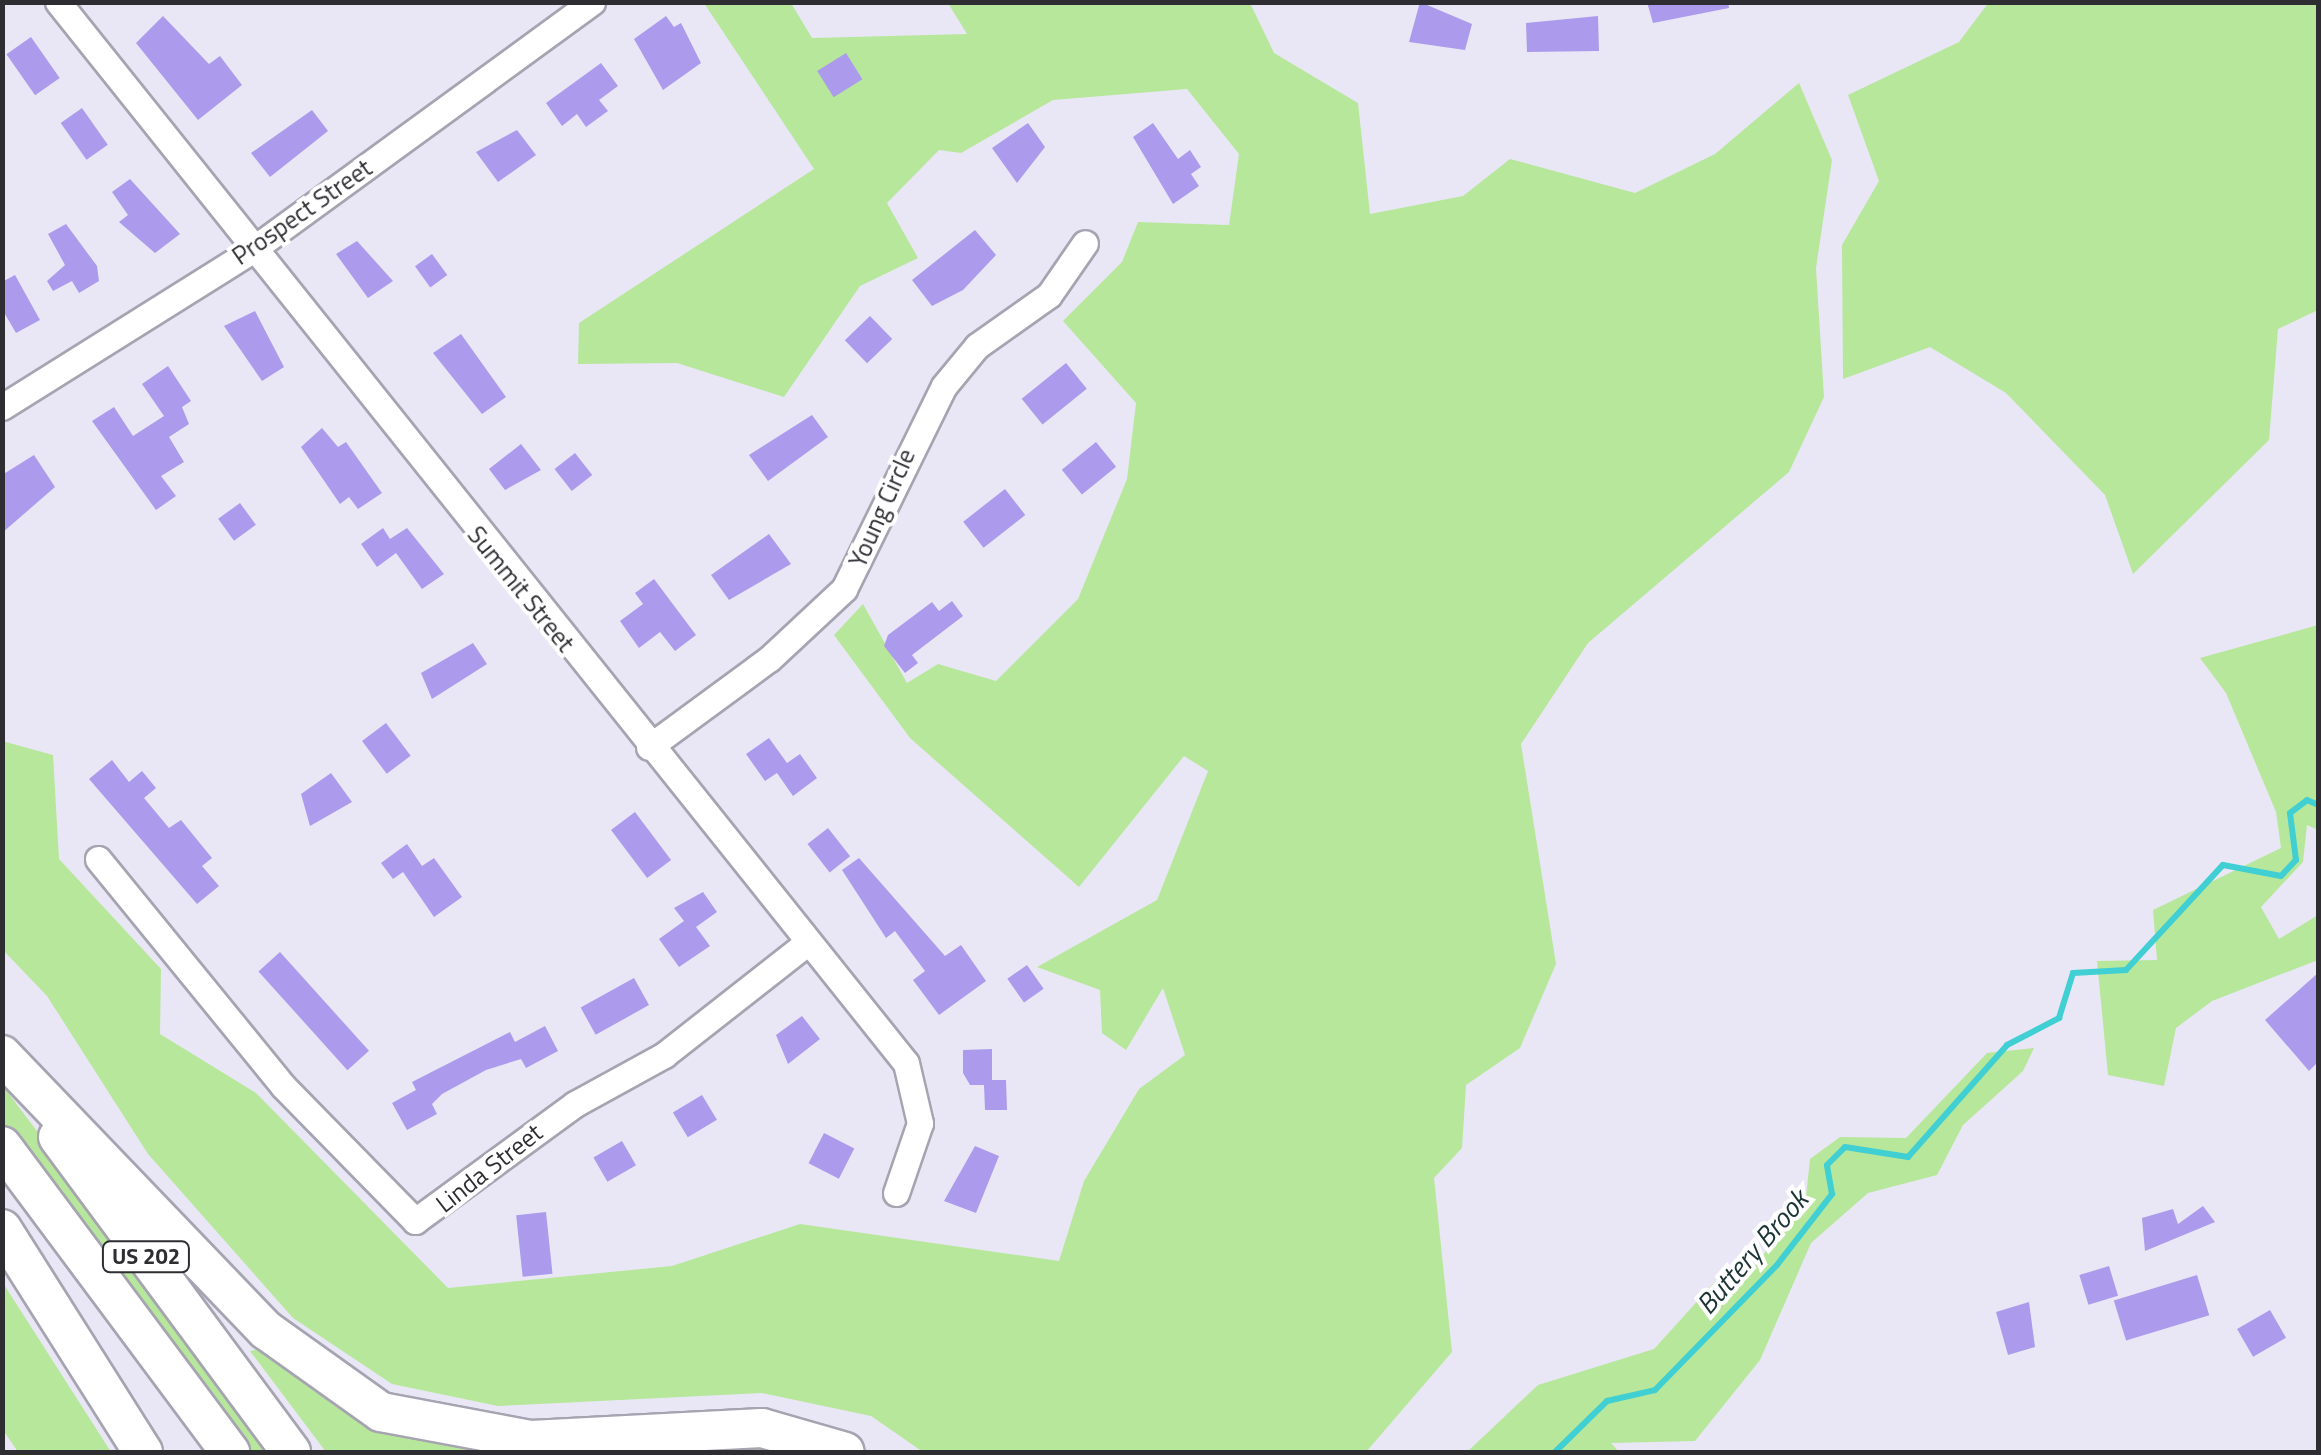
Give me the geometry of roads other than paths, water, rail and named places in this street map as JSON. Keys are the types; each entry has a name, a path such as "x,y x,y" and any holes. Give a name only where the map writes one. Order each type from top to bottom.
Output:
{"main road":[{"name":"US 202","path":"2,1058 291,1452"},
{"path":"2,1058 266,1330 381,1412 531,1440 762,1428 845,1452"},
{"name":"US 202","path":"2,1146 230,1452"},
{"path":"2,1230 143,1452"}],"street":[{"name":"Summit Street","path":"58,2 648,747 906,1063 917,1093 914,1151 896,1194"},
{"name":"Prospect Street","path":"2,407 252,250 592,2"},
{"name":"Young Circle","path":"648,747 769,659 844,589 944,386 977,346 1048,295 1085,242"},
{"name":"Linda Street","path":"98,859 283,1086 415,1221 574,1104 664,1055 808,942"}],"waterway":[{"name":"Buttery Brook","path":"1555,1452 1607,1401 1655,1390 1777,1265 1832,1194 1827,1165 1845,1147 1908,1157 2007,1045 2059,1018 2073,973 2126,970 2223,865 2281,876 2296,860 2290,813 2307,800 2318,805"}]}
